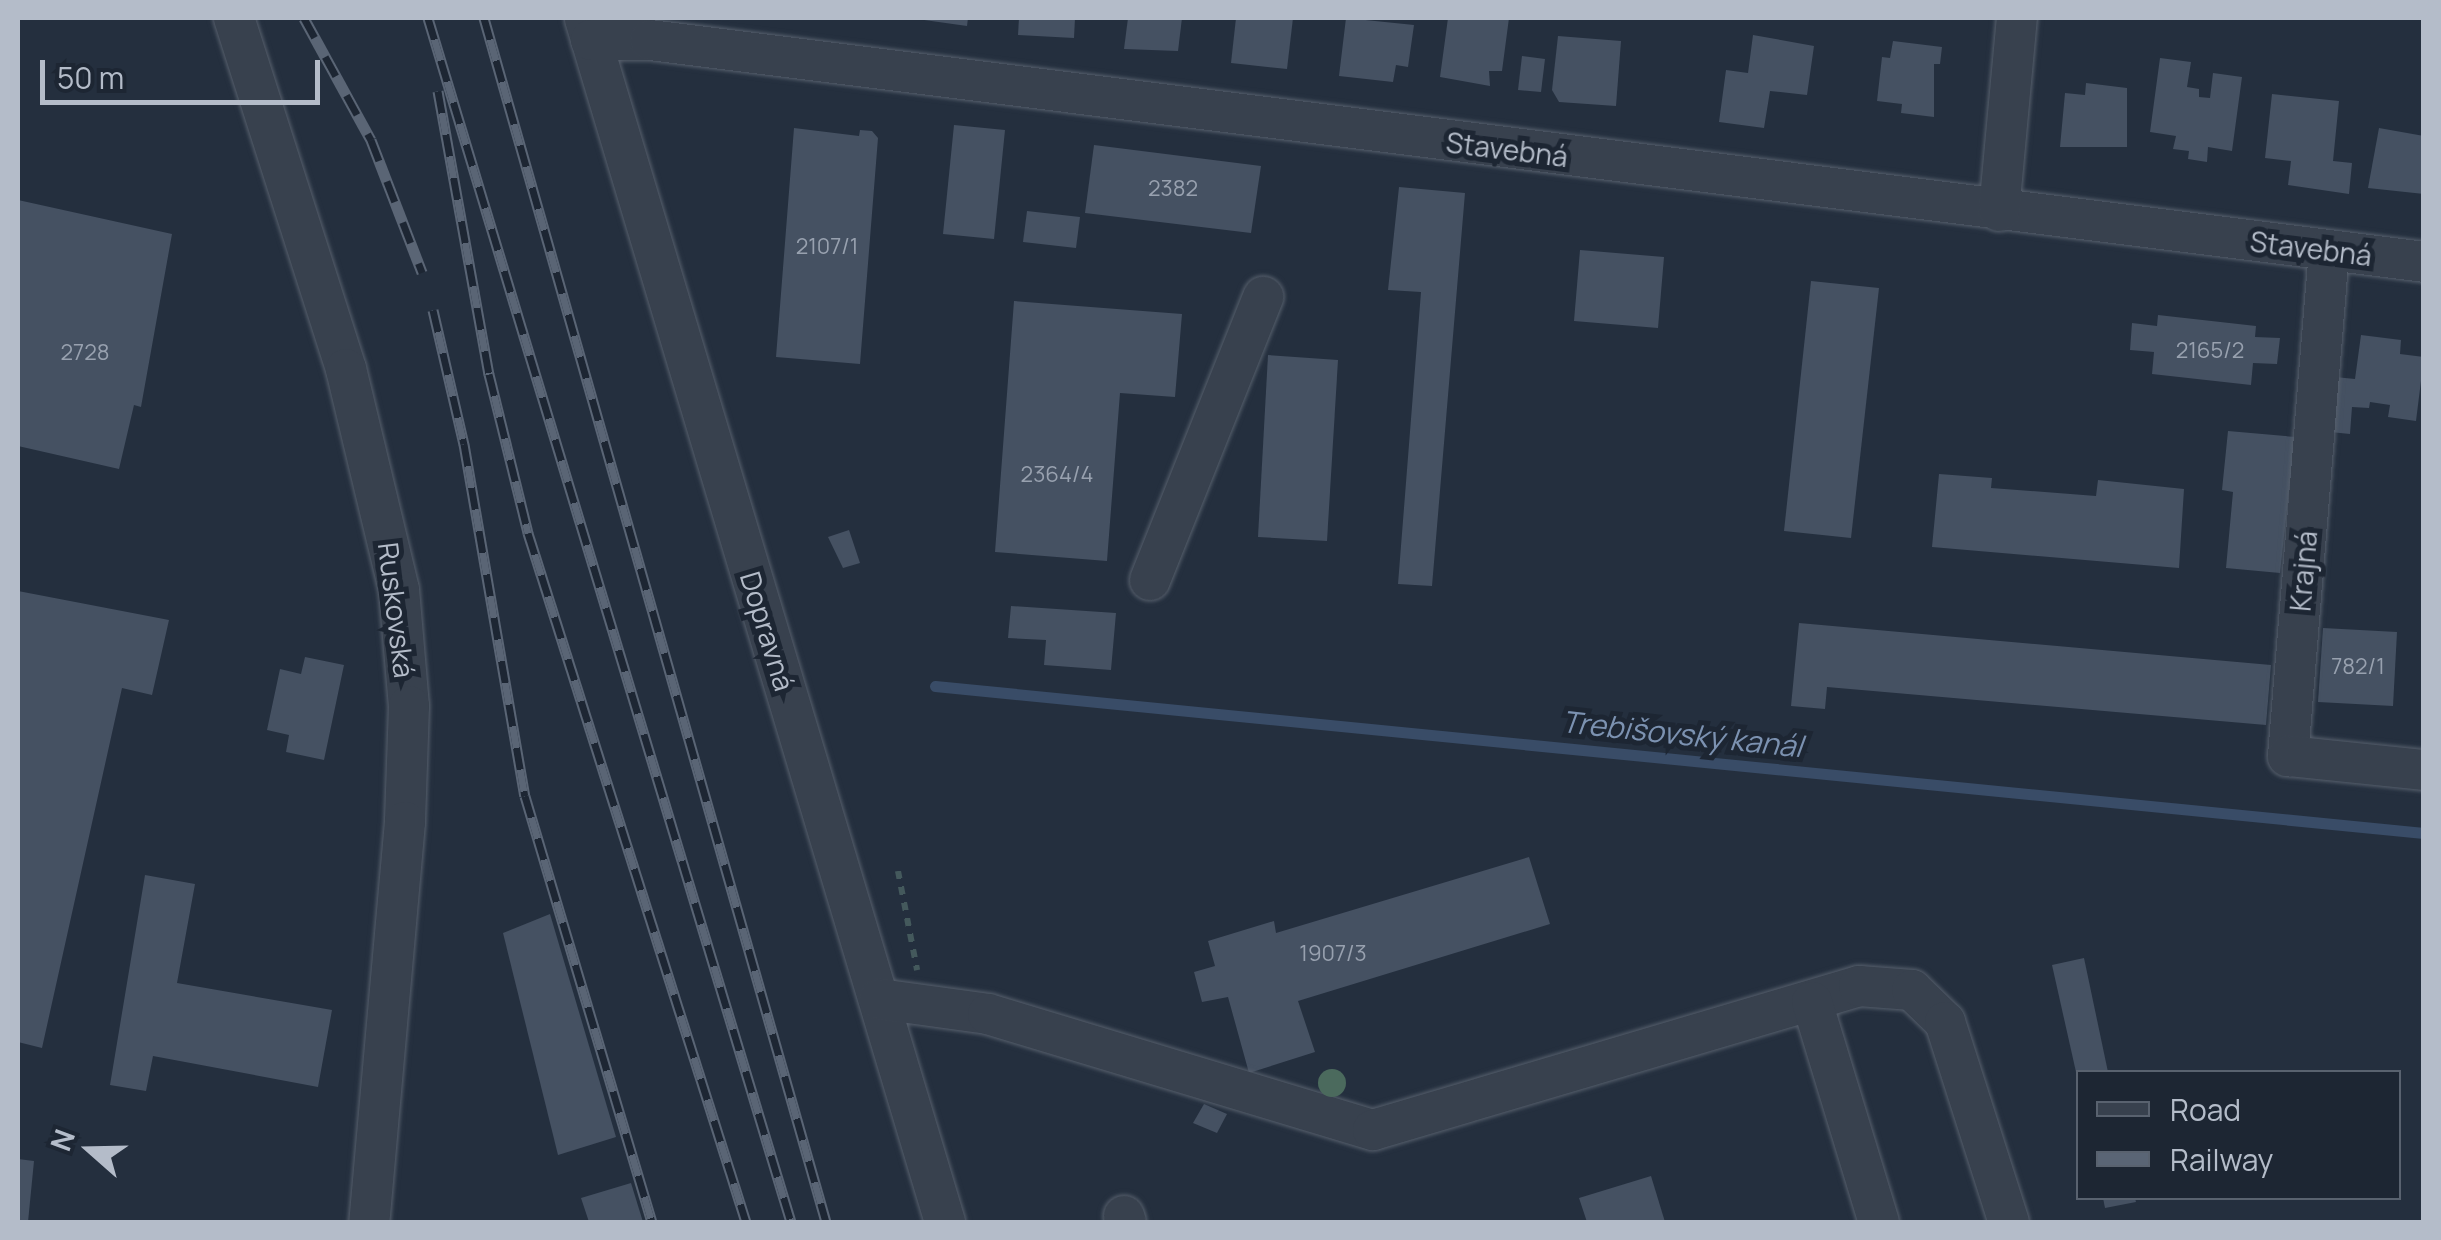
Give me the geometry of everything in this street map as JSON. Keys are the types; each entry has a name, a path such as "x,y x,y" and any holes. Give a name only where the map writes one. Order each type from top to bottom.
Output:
{"street":[{"name":"Ruskovská","path":"234,18 346,369 400,590 409,706 405,822 369,1222"},
{"path":"1999,211 2017,18"},
{"name":"Stavebná","path":"588,29 650,40 2424,262"},
{"name":"Dopravná","path":"588,29 945,1222"},
{"name":"Krajná","path":"2329,250 2288,756 2424,770"},
{"path":"1150,580 1263,297"},
{"path":"878,1000 988,1014 1373,1130 1859,986 1912,990 1945,1022 2009,1222"},
{"path":"1812,1002 1879,1222"}],"path":[{"path":"898,870 923,1005"}],"building":[{"path":"910,18 968,18 967,26"},
{"path":"1019,18 1075,18 1074,38 1018,35"},
{"path":"1128,18 1182,18 1178,51 1124,49"},
{"path":"1236,18 1293,18 1287,69 1231,63"},
{"path":"1346,18 1414,25 1408,67 1396,65 1393,82 1339,76"},
{"path":"1448,18 1509,18 1502,71 1489,71 1490,86 1440,77"},
{"path":"1753,35 1814,46 1807,95 1770,91 1764,128 1719,122 1726,70 1748,73"},
{"path":"1558,36 1621,41 1616,106 1559,102 1552,90"},
{"path":"1893,41 1942,47 1940,64 1934,64 1934,117 1901,113 1902,104 1877,101 1882,57 1890,58"},
{"path":"1522,56 1545,59 1541,92 1518,90"},
{"path":"2160,58 2191,62 2187,87 2199,89 2199,97 2210,98 2213,73 2242,77 2232,151 2208,147 2207,162 2188,159 2189,151 2173,149 2176,136 2150,132"},
{"path":"2086,83 2127,88 2127,147 2060,147 2065,93 2085,95"},
{"path":"2272,94 2339,101 2333,161 2352,163 2349,194 2288,185 2291,161 2265,158"},
{"path":"954,125 1005,130 994,239 943,234"},
{"path":"794,128 859,136 860,130 872,131 878,138 860,364 776,357"},
{"path":"2379,128 2424,136 2424,194 2368,188"},
{"path":"1094,145 1261,166 1251,233 1085,213"},
{"path":"1399,187 1465,193 1432,586 1398,584 1421,292 1388,290"},
{"path":"18,200 172,234 141,407 134,405 119,469 18,446"},
{"path":"1027,211 1080,217 1076,248 1023,242"},
{"path":"1580,250 1664,257 1658,328 1574,321"},
{"path":"1811,281 1879,288 1851,538 1784,531"},
{"path":"1014,301 1182,314 1175,397 1120,393 1107,561 995,552"},
{"path":"2158,315 2256,326 2255,337 2280,338 2277,364 2253,363 2251,385 2152,374 2154,352 2130,350 2132,323 2157,326"},
{"path":"2361,335 2401,340 2400,354 2424,357 2416,421 2388,417 2390,405 2370,402 2369,408 2352,407 2350,434 2330,432 2335,377 2355,379"},
{"path":"1268,355 1338,360 1327,541 1258,537"},
{"path":"2228,431 2295,437 2280,573 2226,568 2233,492 2222,490"},
{"path":"1939,474 1992,478 1991,488 2096,496 2098,480 2184,489 2179,568 1932,547"},
{"path":"849,530 860,563 843,568 828,537"},
{"path":"18,591 169,620 152,695 122,688 42,1048 18,1042"},
{"path":"1011,606 1116,613 1111,670 1044,665 1046,640 1008,638"},
{"path":"1799,623 2271,665 2266,725 1827,687 1825,709 1791,706"},
{"path":"2323,628 2397,632 2393,706 2318,702"},
{"path":"305,657 344,665 324,760 286,752 289,735 267,730 280,669 301,674"},
{"path":"1529,857 1550,924 1298,1001 1315,1052 1249,1073 1228,997 1202,1002 1194,972 1215,966 1208,941 1274,921 1276,933"},
{"path":"145,875 195,884 177,983 332,1010 318,1087 153,1056 146,1091 110,1085"},
{"path":"550,914 616,1137 558,1155 503,933"},
{"path":"2084,958 2108,1070 2076,1072 2052,965"},
{"path":"1204,1104 1227,1114 1217,1133 1193,1123"},
{"path":"18,1159 34,1161 28,1222 18,1222"},
{"path":"1651,1176 1665,1222 1587,1222 1579,1198"},
{"path":"631,1183 643,1222 589,1222 581,1198"},
{"path":"2103,1200 2136,1202 2105,1208"}],"waterway":[{"name":"Trebišovský kanál","path":"935,686 2424,833"}],"railway":[{"path":"304,18 371,140 422,272"},
{"path":"428,18 791,1222"},
{"path":"484,18 826,1222"},
{"path":"438,91 489,374 528,533 746,1222"},
{"path":"433,310 464,444 525,796 652,1222"}]}
